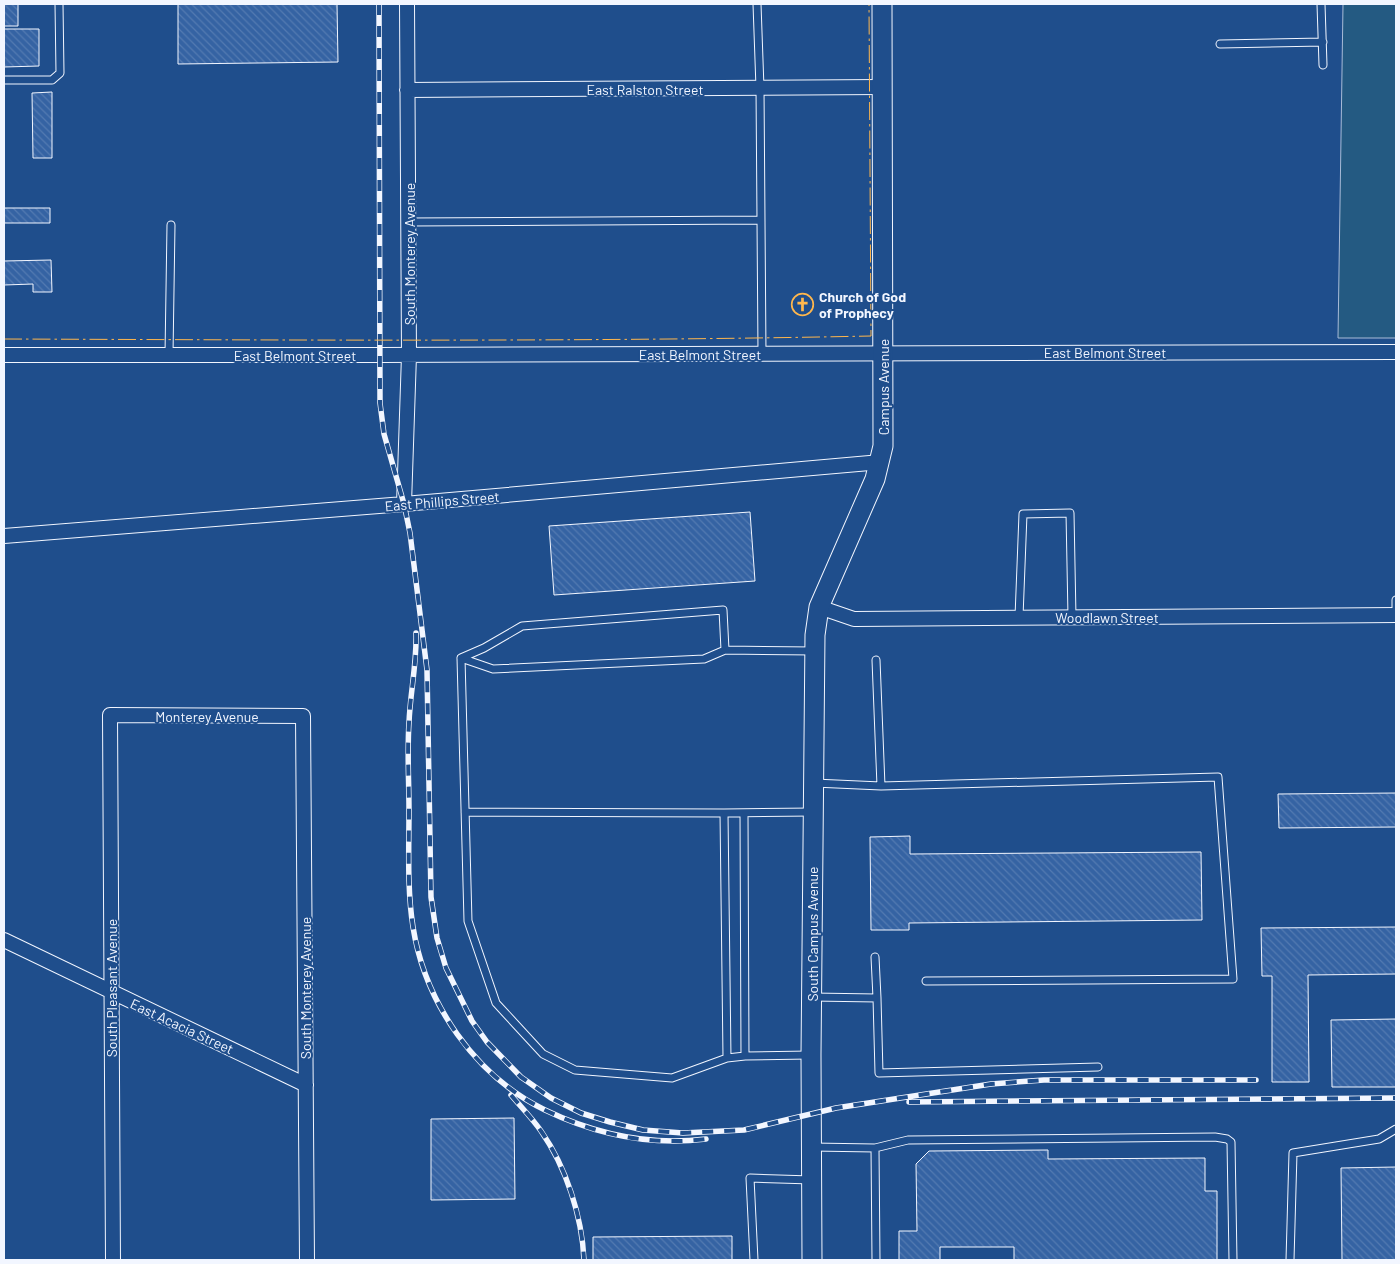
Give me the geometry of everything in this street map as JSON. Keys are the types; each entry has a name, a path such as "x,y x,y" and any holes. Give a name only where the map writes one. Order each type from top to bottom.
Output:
{"street":[{"name":"South Monterey Avenue","path":"404,504 409,355 407,4"},
{"name":"Campus Avenue","path":"819,608 876,479 883,446 882,4"},
{"name":"East Ralston Street","path":"407,90 882,87"},
{"name":"East Belmont Street","path":"4,355 1396,352"},
{"name":"East Phillips Street","path":"4,536 404,504 881,462"},
{"name":"Woodlawn Street","path":"819,608 854,619 1396,615"},
{"name":"South Campus Avenue","path":"812,1260 814,651 819,608"},
{"name":"Monterey Avenue","path":"110,715 304,716"},
{"name":"South Pleasant Avenue","path":"110,715 113,1260"},
{"name":"South Monterey Avenue","path":"304,716 307,1260"},
{"name":"East Acacia Street","path":"4,940 306,1085"}],"lane":[{"path":"4,80 52,80 60,73 59,4"},
{"path":"758,4 762,354"},
{"path":"1322,4 1323,65"},
{"path":"1220,44 1322,42"},
{"path":"408,222 761,220"},
{"path":"169,355 171,225"},
{"path":"1019,617 1023,514 1070,513 1072,617"},
{"path":"1396,600 1396,615"},
{"path":"461,658 484,648 522,626 723,610 724,650"},
{"path":"461,658 493,669 704,659 724,650 814,651"},
{"path":"461,658 468,921 496,1003 543,1054 575,1070 672,1078 727,1058 812,1055"},
{"path":"876,660 881,786"},
{"path":"813,783 881,786 1218,778 1233,979 926,981"},
{"path":"465,812 724,814 813,812"},
{"path":"744,813 745,1056"},
{"path":"724,814 727,1058"},
{"path":"875,957 879,1073 1098,1067"},
{"path":"812,997 877,998"},
{"path":"1290,1260 1293,1153 1379,1139 1396,1129"},
{"path":"812,1147 875,1148 908,1140 1215,1137 1226,1139 1231,1142 1233,1260"},
{"path":"875,1148 876,1260"},
{"path":"754,1260 750,1178 812,1180"}],"shaded area":[{"path":"1343,4 1396,4 1396,338 1338,338"}],"building":[{"path":"4,4 18,4 18,26 4,26"},
{"path":"178,4 337,4 338,62 178,64"},
{"path":"4,29 39,29 39,66 4,67"},
{"path":"52,92 52,158 33,158 32,93"},
{"path":"4,208 50,208 50,223 4,223"},
{"path":"51,260 52,292 33,292 33,284 4,285 4,261"},
{"path":"750,512 755,581 554,595 549,526"},
{"path":"1396,793 1396,827 1279,828 1278,794"},
{"path":"910,836 910,854 1201,852 1202,920 909,923 909,930 871,930 870,837"},
{"path":"1396,927 1396,974 1308,975 1309,1082 1272,1082 1272,976 1262,976 1261,928"},
{"path":"1396,1019 1396,1087 1332,1087 1331,1020"},
{"path":"514,1118 515,1199 431,1200 431,1119"},
{"path":"1048,1150 1048,1159 1205,1158 1205,1191 1217,1191 1217,1260 1014,1260 1014,1247 940,1247 940,1260 899,1260 899,1231 917,1231 916,1164 929,1151"},
{"path":"1396,1167 1396,1260 1342,1260 1341,1168"},
{"path":"732,1236 732,1260 593,1260 593,1237"}],"railway":[{"path":"379,4 380,403 384,434 404,504 410,533 427,670 431,897 437,938 446,968 472,1021 487,1042 521,1077 551,1098 581,1113 643,1130 683,1133 744,1130 836,1108 991,1084 1044,1080 1256,1080"},
{"path":"416,633 408,745 410,898 413,927 419,955 429,983 442,1009 457,1034 497,1078 545,1110 584,1126 624,1136 664,1141 706,1139"},
{"path":"511,1095 541,1131 558,1160 576,1209 583,1243 584,1260"},
{"path":"909,1102 1396,1098"}],"power":[{"path":"4,339 546,340 871,336 869,4"}],"place":[{"name":"Church of God of Prophecy","path":"803,304"}]}
